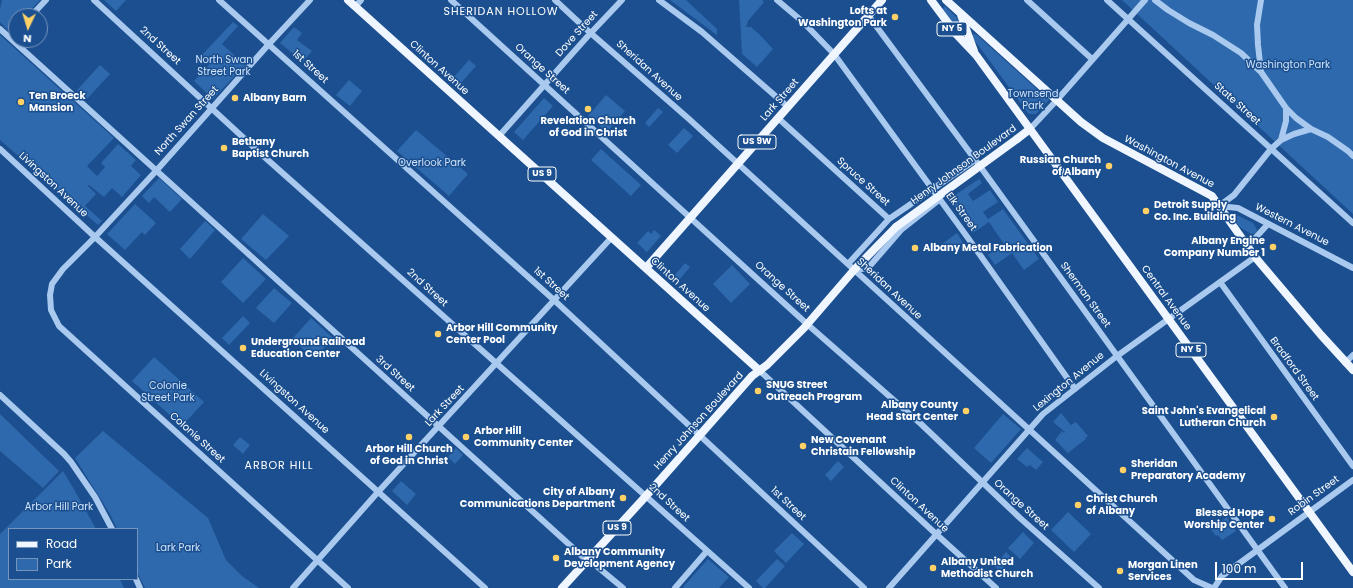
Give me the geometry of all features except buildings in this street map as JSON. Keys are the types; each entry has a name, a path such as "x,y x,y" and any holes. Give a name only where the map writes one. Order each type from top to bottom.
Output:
{"main road":[{"name":"Clinton Avenue","path":"348,0 760,371"},
{"name":"Lark Street","path":"646,268 882,0"},
{"name":"Central Avenue","path":"931,0 957,35 976,55 1030,128 1353,572"},
{"name":"Washington Avenue","path":"946,0 1081,122 1103,138 1212,196 1255,257 1345,363 1353,370"},
{"name":"Central Avenue","path":"960,13 976,55"},
{"name":"Henry Johnson Boulevard","path":"562,588 588,561 752,376 767,366 807,324 854,270 896,227 1030,128"}],"street":[{"path":"38,8 46,0"},
{"name":"2nd Street","path":"94,0 260,153 749,588"},
{"name":"1st Street","path":"219,0 554,300 864,588"},
{"name":"North Swan Street","path":"95,237 310,0"},
{"path":"355,7 361,0"},
{"name":"Orange Street","path":"451,0 807,324 916,420 981,483 1099,588"},
{"name":"Sheridan Avenue","path":"554,0 738,164 1194,580 1213,588"},
{"name":"Dove Street","path":"499,136 622,0"},
{"path":"659,0 702,32 788,107"},
{"name":"Elk Street","path":"777,0 803,22 834,54 933,190 1074,389"},
{"path":"1028,0 1092,59"},
{"name":"State Street","path":"1107,0 1353,223"},
{"name":"Henry Johnson Boulevard","path":"1030,128 1057,100 1144,0"},
{"path":"1155,0 1168,10 1213,35 1240,53 1261,72 1286,108 1296,118 1311,129 1348,151 1353,156"},
{"path":"1261,0 1257,26 1261,72"},
{"name":"Sherman Street","path":"868,16 982,169 1285,588"},
{"name":"3rd Street","path":"0,29 8,36"},
{"name":"3rd Street","path":"21,48 588,561 594,564 623,588"},
{"path":"1281,140 1286,121 1286,108"},
{"name":"Spruce Street","path":"778,118 889,219 848,264"},
{"path":"1219,206 1234,195 1271,149 1281,140 1311,129"},
{"name":"Livingston Avenue","path":"0,150 485,588"},
{"name":"Henry Johnson Boulevard","path":"889,219 975,160"},
{"name":"Henry Johnson Boulevard","path":"854,270 868,268 901,230 982,169"},
{"name":"Western Avenue","path":"1219,206 1238,208 1353,268"},
{"path":"1248,246 1268,224"},
{"name":"Colonie Street","path":"95,237 63,269 52,284 50,294 51,310 59,326 348,588"},
{"name":"Lark Street","path":"293,588 378,492 612,237"},
{"name":"Lexington Avenue","path":"889,588 1043,414 1117,356 1255,257"},
{"name":"Bradford Street","path":"1220,282 1353,466"},
{"path":"1345,363 1353,355"},
{"name":"Clinton Avenue","path":"760,371 996,588"},
{"path":"0,395 71,462 95,497 111,528"},
{"name":"Robin Street","path":"1213,588 1222,576 1353,480"},
{"path":"675,588 707,551"}],"green space":[{"path":"2,0 40,0 32,8 8,8 8,30 0,22"},
{"path":"104,0 126,0 116,11"},
{"path":"670,0 686,0 717,29 717,35"},
{"path":"739,0 762,0 764,2 748,21 746,27 751,27 773,49 757,67 742,54"},
{"name":"Washington Park","path":"1122,0 1353,0 1353,214"},
{"path":"945,6 957,18 964,35 963,37 942,9"},
{"name":"North Swan Street Park","path":"233,22 238,26 222,44 245,65 213,99 194,81 209,65 200,57"},
{"path":"294,27 302,33 297,40 312,51 303,62 280,43"},
{"name":"Townsend Park","path":"974,34 977,35 1049,100 1036,114 1028,113 972,37"},
{"name":"Ten Broeck Mansion","path":"0,35 8,42 8,48 14,48 114,138 87,166 97,176 105,167 101,163 118,144 136,160 131,166 141,175 122,197 112,188 104,197 89,185 88,186 96,194 85,206 102,221 98,225 0,140"},
{"path":"469,60 476,66 460,84 453,78"},
{"path":"100,65 110,74 87,99 77,90"},
{"path":"349,80 362,91 350,106 336,95"},
{"path":"606,95 625,111 607,132 588,116"},
{"path":"544,98 553,106 523,140 514,132"},
{"path":"658,108 663,112 649,127 645,123"},
{"path":"684,128 693,136 677,153 668,145"},
{"name":"Overlook Park","path":"416,130 468,174 449,196 397,151"},
{"path":"601,149 641,185 631,196 591,160"},
{"path":"159,178 182,199 170,212 154,197 149,203 142,196"},
{"path":"979,179 982,183 968,194 973,201 990,190 998,202 983,212 988,219 1003,209 1039,259 1024,270 1012,253 995,265 988,255 1004,244 989,222 973,233 949,199"},
{"path":"135,204 156,223 145,235 142,232 125,250 107,234"},
{"path":"263,214 289,236 266,260 241,239"},
{"path":"1236,216 1253,223 1257,230 1256,233 1251,234 1240,227 1236,222"},
{"path":"205,221 215,230 190,259 180,249"},
{"path":"654,230 661,236 647,252 637,243 648,231 651,234"},
{"path":"957,233 964,244 953,252 942,244"},
{"path":"243,258 266,279 243,303 221,282"},
{"path":"685,263 690,267 679,280 674,276"},
{"path":"732,265 750,284 731,303 713,284"},
{"path":"274,288 292,303 274,323 256,308"},
{"path":"243,316 250,323 229,345 222,338"},
{"path":"311,318 333,338 314,359 292,339"},
{"name":"Colonie Street Park","path":"154,357 204,402 182,426 132,381"},
{"path":"1061,413 1071,425 1076,422 1088,436 1068,453 1055,440 1062,431 1064,433 1065,432 1053,422"},
{"path":"0,414 59,471 43,488 0,451"},
{"path":"1003,414 1021,429 991,463 974,448"},
{"name":"Lark Park","path":"103,431 208,518 226,560 242,576 259,588 145,588 138,574 138,528 117,528 110,514 75,458"},
{"path":"240,437 250,445 243,454 233,445"},
{"path":"456,448 463,455 455,464 448,457"},
{"path":"1027,448 1043,462 1036,470 1030,465 1027,467 1017,459"},
{"path":"838,461 844,467 831,481 825,475"},
{"name":"Arbor Hill Park","path":"63,471 95,528 8,528 8,580 120,580 124,588 0,588 0,534"},
{"path":"401,481 416,494 407,505 392,491"},
{"path":"1068,512 1091,534 1074,552 1051,530"},
{"path":"1227,517 1236,531 1222,540 1218,535 1216,536 1210,528"},
{"path":"1023,532 1034,543 1020,559 1008,548"},
{"path":"792,533 804,544 786,563 774,551"},
{"path":"1006,552 1012,558 1000,571 994,566"},
{"path":"708,559 729,577 719,588 684,588 683,587"},
{"path":"777,559 785,566 765,588 763,588 756,581"}],"place":[{"name":"Lofts at Washington Park","path":"895,17"},
{"name":"Albany Barn","path":"235,98"},
{"name":"Ten Broeck Mansion","path":"21,102"},
{"name":"Revelation Church of God in Christ","path":"588,109"},
{"name":"Bethany Baptist Church","path":"224,148"},
{"name":"Russian Church of Albany","path":"1109,166"},
{"name":"Detroit Supply Co. Inc. Building","path":"1146,211"},
{"name":"Albany Engine Company Number 1","path":"1273,247"},
{"name":"Albany Metal Fabrication","path":"915,248"},
{"name":"Arbor Hill Community Center Pool","path":"438,334"},
{"name":"Underground Railroad Education Center","path":"243,348"},
{"name":"SNUG Street Outreach Program","path":"758,391"},
{"name":"Albany County Head Start Center","path":"966,411"},
{"name":"Saint John's Evangelical Lutheran Church","path":"1274,417"},
{"name":"Arbor Hill Church of God in Christ","path":"409,437"},
{"name":"Arbor Hill Community Center","path":"466,437"},
{"name":"New Covenant Christain Fellowship","path":"803,446"},
{"name":"Sheridan Preparatory Academy","path":"1123,470"},
{"name":"City of Albany Communications Department","path":"623,498"},
{"name":"Christ Church of Albany","path":"1078,505"},
{"name":"Blessed Hope Worship Center","path":"1272,519"},
{"name":"Albany Community Development Agency","path":"556,558"},
{"name":"Albany United Methodist Church","path":"933,568"},
{"name":"Morgan Linen Services","path":"1120,571"}],"district":[{"name":"SHERIDAN HOLLOW","path":"501,12"},
{"name":"ARBOR HILL","path":"279,466"}]}
